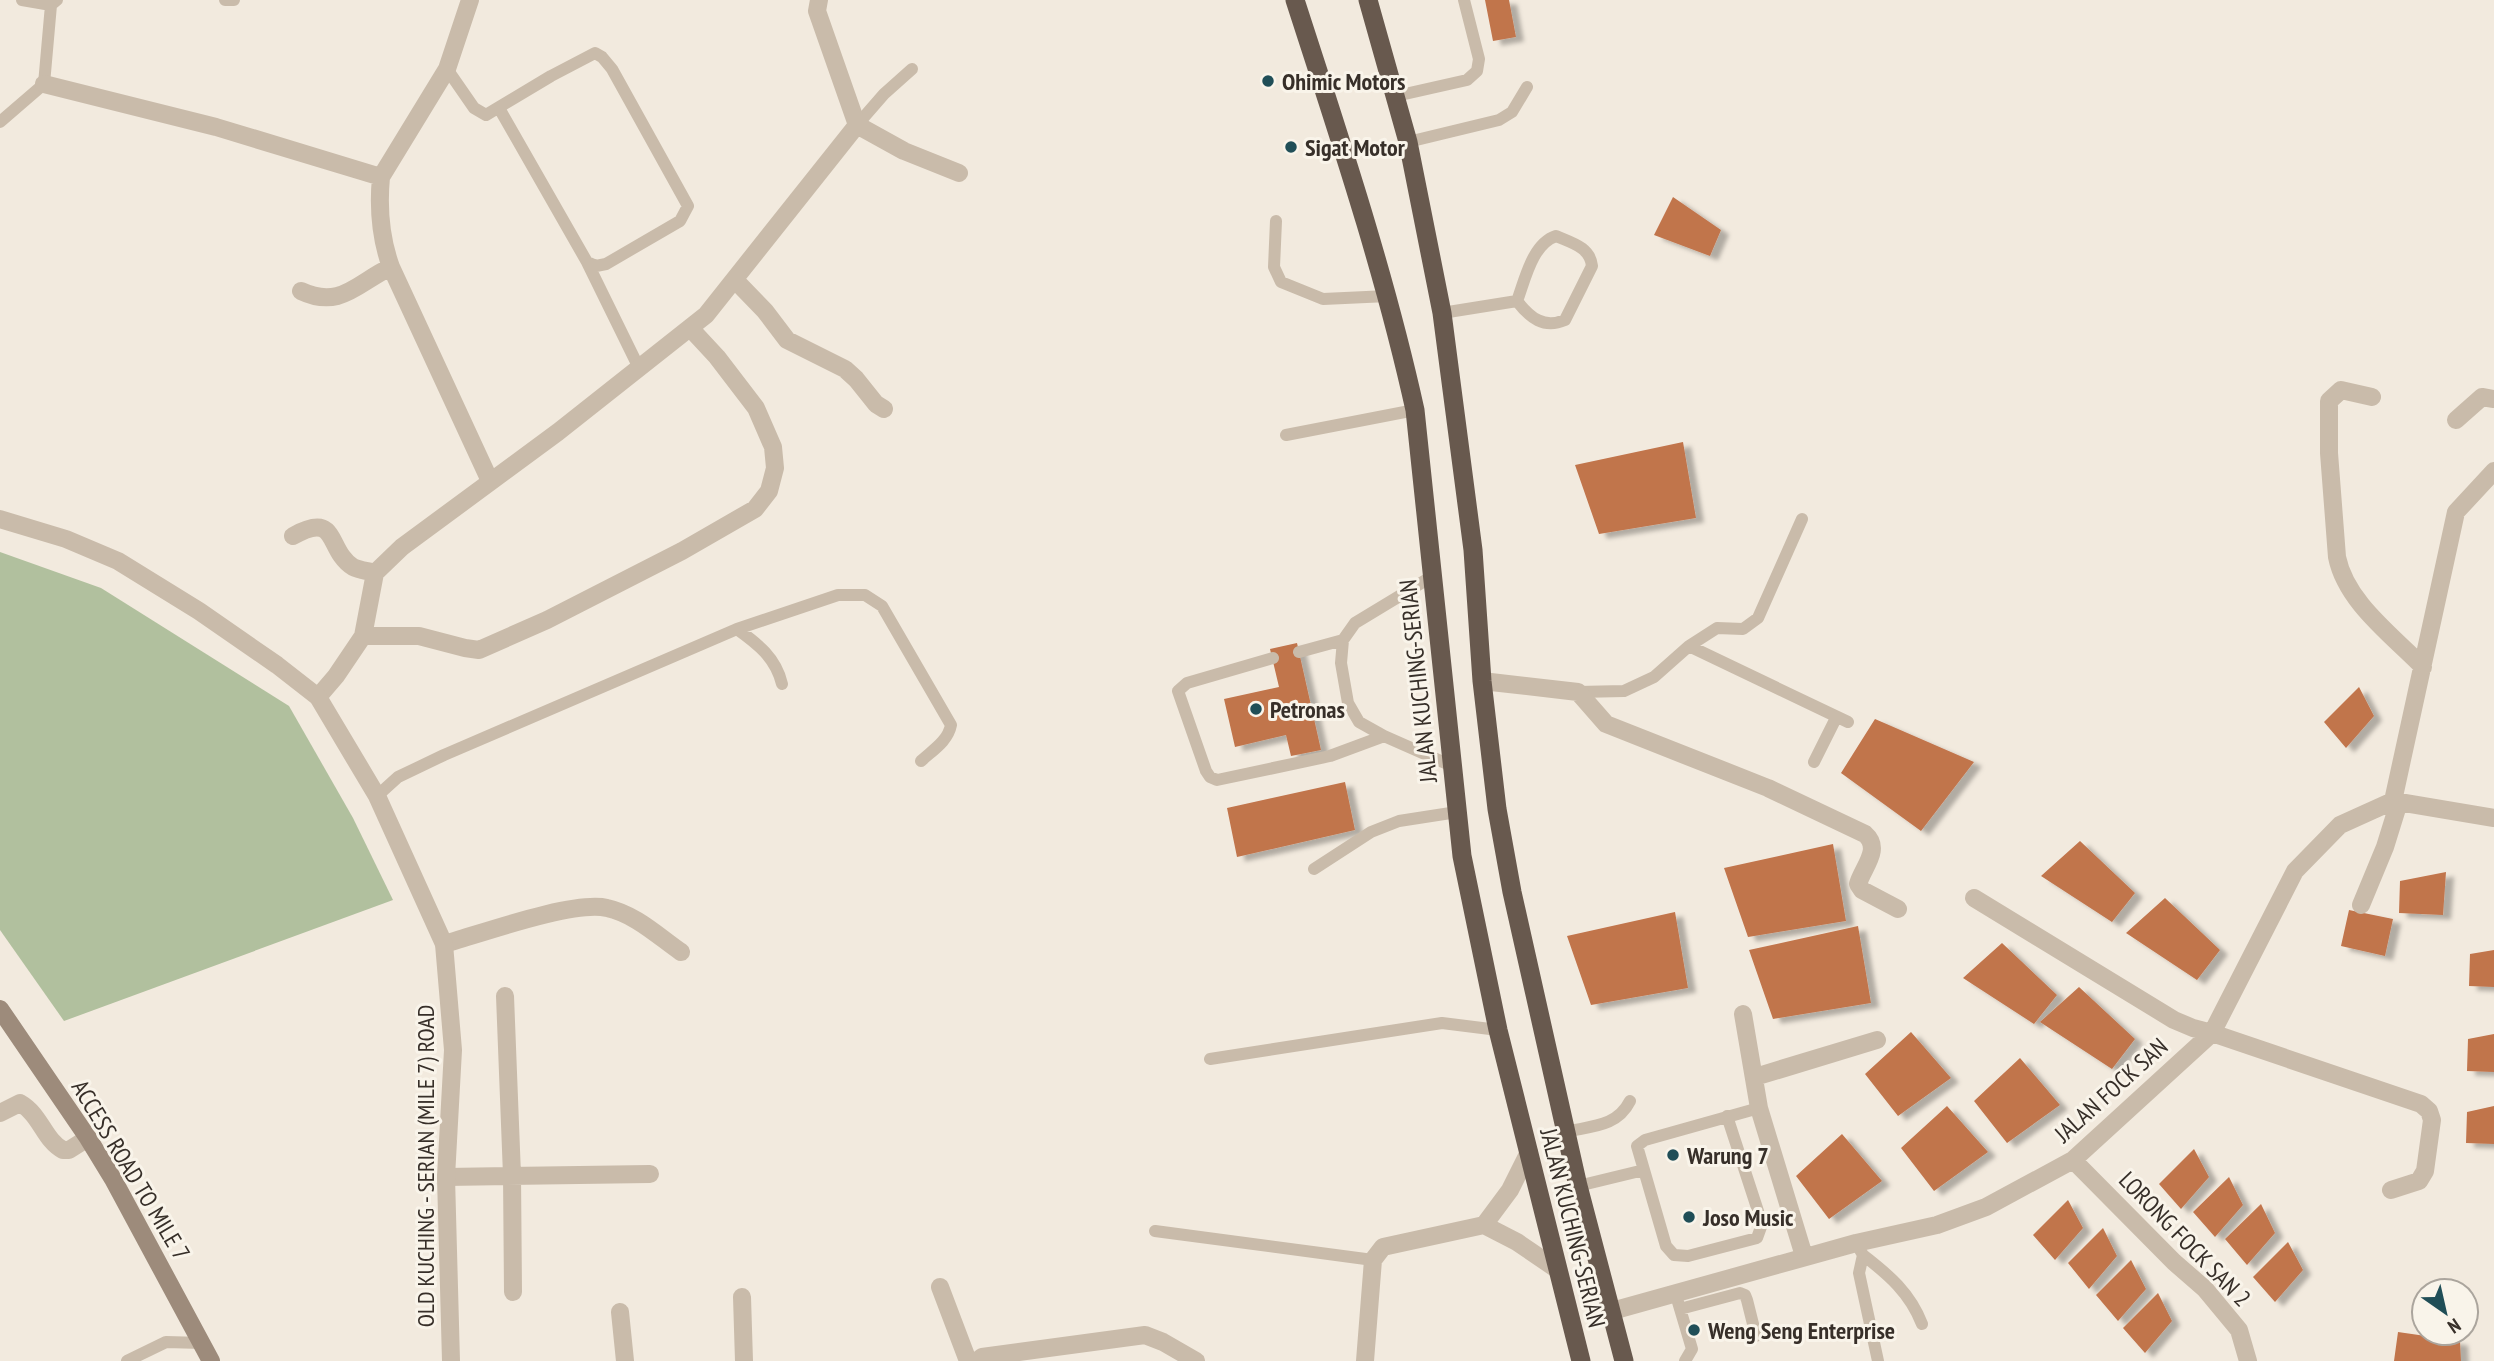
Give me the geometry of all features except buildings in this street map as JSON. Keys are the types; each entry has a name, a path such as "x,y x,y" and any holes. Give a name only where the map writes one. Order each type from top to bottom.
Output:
{"highway":[{"name":"JALAN KUCHING-SERIAN","path":"1295,0 1367,222 1415,410 1462,856 1498,1030 1581,1361"},
{"name":"JALAN KUCHING-SERIAN","path":"1368,0 1408,142 1442,313 1474,550 1482,681 1497,809 1512,892 1565,1132 1624,1361"}],"main road":[{"name":"ACCESS ROAD TO MILE 7","path":"0,1009 88,1138 211,1361"}],"street":[{"path":"470,0 447,69 381,177 379,220 382,243 391,267 489,481"},
{"path":"819,0 817,11 857,125 904,151 958,173"},
{"path":"44,84 216,127 381,177"},
{"path":"318,697 363,636 375,573 401,547 640,370 691,329 735,280 857,125"},
{"path":"301,291 320,299 339,295 364,284 391,267"},
{"path":"735,280 765,311 787,340 845,369 876,404 884,409"},
{"path":"363,636 419,636 479,650 547,620 682,551 755,509 769,491 775,468 773,447 756,408 717,357 691,329"},
{"path":"2372,397 2341,390 2329,401 2329,453 2340,573 2360,603 2423,667"},
{"path":"2456,419 2482,397 2494,399"},
{"path":"2361,905 2385,847 2456,512 2494,471"},
{"name":"OLD KUCHING - SERIAN (MILE 7) ROAD","path":"0,519 66,539 118,561 199,611 276,664 318,697 377,796 444,944 453,1050 446,1177 451,1361"},
{"path":"293,537 309,527 319,528 328,533 353,567 375,573"},
{"path":"1482,681 1578,692 1606,724 1768,788 1865,834 1871,839 1873,848 1858,884 1862,890 1898,909"},
{"path":"2396,801 2494,818"},
{"name":"JALAN FOCK SAN","path":"1612,1311 1677,1301 1804,1256 1860,1249 1937,1225 1986,1207 2073,1160 2212,1033 2295,871 2340,825 2396,801"},
{"path":"1974,898 2174,1020 2421,1104 2429,1111 2432,1120 2425,1171 2419,1181 2391,1190"},
{"path":"444,944 567,909 606,907 638,921 681,952"},
{"path":"505,996 512,1175 513,1292"},
{"path":"1743,1014 1759,1108 1804,1256"},
{"path":"1755,1077 1877,1040"},
{"path":"0,1113 20,1103 32,1110 51,1141 62,1150 69,1150 88,1138"},
{"path":"1484,1225 1510,1190 1529,1152"},
{"name":"LORONG FOCK SAN 2","path":"2073,1160 2174,1262 2205,1289 2239,1330 2248,1361"},
{"path":"446,1177 650,1174"},
{"path":"1365,1361 1373,1259 1383,1247 1484,1225 1517,1242 1558,1270"},
{"path":"940,1287 968,1361"},
{"path":"742,1297 744,1361"},
{"path":"621,1312 625,1361"},
{"path":"977,1361 982,1357 1145,1335 1196,1361"}],"lane":[{"path":"0,122 44,84 54,2 22,0"},
{"path":"225,0 234,0"},
{"path":"1396,96 1467,80 1477,71 1479,59 1464,0"},
{"path":"447,69 474,108 486,115 595,53 612,69 688,206 680,221 606,264 596,266 587,262"},
{"path":"857,125 884,94 912,69"},
{"path":"1408,142 1499,120 1512,112 1527,87"},
{"path":"499,108 587,262 640,370"},
{"path":"1276,221 1274,267 1281,282 1323,299 1388,296"},
{"path":"1556,236 1584,249 1591,259 1590,275 1565,320 1557,324 1543,323 1528,315 1517,302 1531,264 1541,245 1548,239 1556,236"},
{"path":"1442,313 1517,302"},
{"path":"1286,435 1415,410"},
{"path":"1578,692 1624,691 1654,677 1689,646 1717,628 1743,629 1758,618 1802,519"},
{"path":"1431,577 1355,623 1343,640 1341,663 1348,703 1359,722 1452,766"},
{"path":"377,796 398,777 444,755 737,629 838,595 865,595 882,606 951,725 945,740 921,761"},
{"path":"737,629 760,646 775,663 782,684"},
{"path":"1299,652 1343,640"},
{"path":"1689,646 1842,720 1814,762"},
{"path":"1273,658 1187,683 1178,691 1210,777 1217,780 1319,758 1384,736"},
{"path":"1314,869 1380,828 1399,821 1457,812"},
{"path":"1210,1059 1442,1023 1498,1030"},
{"path":"1565,1132 1606,1123 1623,1115 1630,1101"},
{"path":"1727,1116 1758,1211 1761,1227 1757,1238 1688,1256 1674,1255 1666,1246 1637,1146 1645,1140 1727,1116 1759,1108"},
{"path":"1578,1186 1644,1170"},
{"path":"1155,1231 1373,1259"},
{"path":"1860,1249 1895,1279 1916,1307 1922,1324"},
{"path":"1860,1249 1859,1273 1878,1361"},
{"path":"1685,1361 1692,1349 1677,1301 1740,1293 1745,1295 1756,1336"},
{"path":"128,1361 166,1342 202,1343"}],"green space":[{"path":"0,552 101,588 289,706 353,818 393,900 64,1021 0,930"}],"place":[{"name":"Ohimic Motors","path":"1268,81"},
{"name":"Sigat Motor","path":"1291,147"},
{"name":"Petronas","path":"1256,709"},
{"name":"Warung 7","path":"1673,1155"},
{"name":"Joso Music","path":"1689,1217"},
{"name":"Weng Seng Enterprise","path":"1694,1330"}]}
